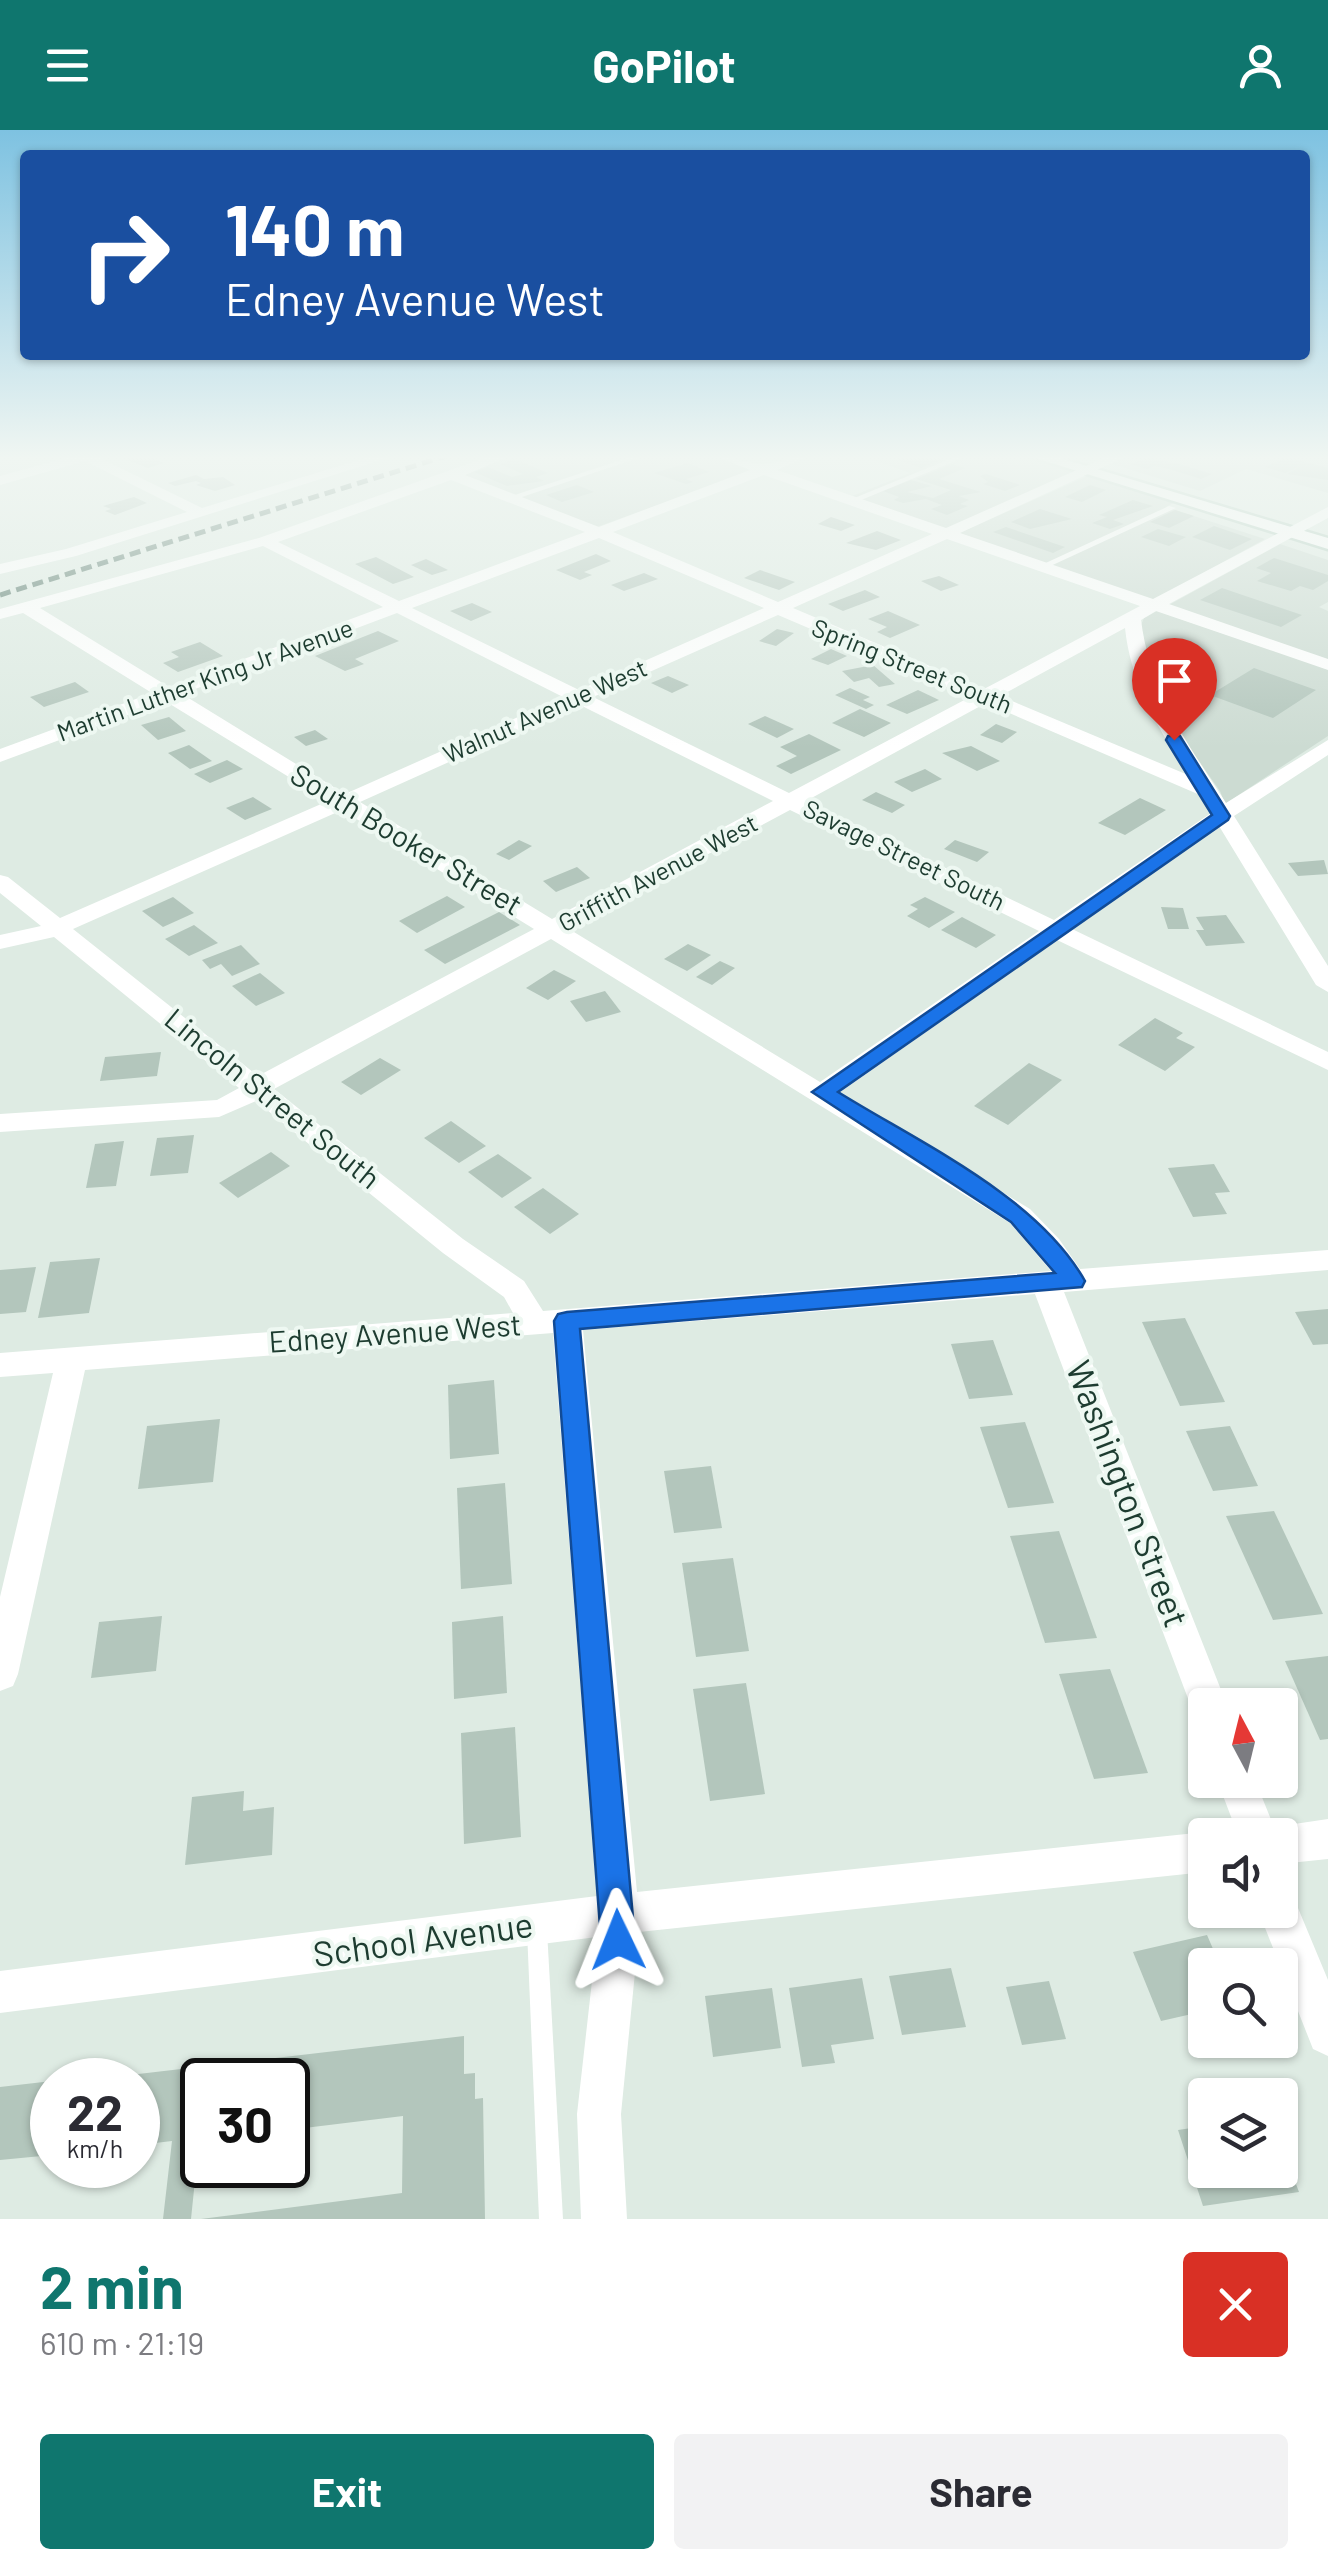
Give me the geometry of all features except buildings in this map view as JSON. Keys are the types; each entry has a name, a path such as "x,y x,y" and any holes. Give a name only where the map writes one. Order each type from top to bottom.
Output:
{"street":[{"path":"0,569 68,553"},
{"path":"0,614 221,553"},
{"name":"Savage Street South","path":"289,553 577,698 1328,1062"},
{"name":"Martin Luther King Jr Avenue","path":"0,756 543,553"},
{"name":"Spring Street South","path":"648,553 1208,791"},
{"name":"Walnut Avenue West","path":"0,942 32,938 57,928 902,553"},
{"path":"1003,553 1328,665"},
{"name":"Griffith Avenue West","path":"0,1123 219,1108 235,1103 258,1087 1251,553"},
{"name":"South Booker Street","path":"27,608 1020,1216 1049,1246 1060,1282"},
{"path":"1132,617 1136,658 1152,703 1328,984"},
{"path":"823,1092 1328,746"},
{"name":"Lincoln Street South","path":"0,882 551,1322"},
{"name":"Edney Avenue West","path":"0,1364 1328,1260"},
{"name":"Washington Street","path":"1060,1282 1202,1688"},
{"path":"551,1322 618,1914 618,1965 599,2114 604,2219"},
{"path":"0,1674 72,1359"},
{"path":"1298,1842 1328,1839"},
{"name":"School Avenue","path":"0,1992 618,1914 1188,1854"},
{"path":"1286,1928 1328,2034"}],"lane":[{"path":"1041,566 1069,553"},
{"path":"536,1925 551,2219"}],"shaded area":[{"path":"1017,553 1239,553 1152,601"},
{"path":"1263,553 1308,553 1328,560 1328,602 1319,607 1328,611 1328,661 1167,606"},
{"path":"1157,611 1328,669 1328,736 1225,804 1183,739 1151,677 1141,625 1144,618"}],"railway":[{"path":"0,595 133,553"}],"route":[{"path":"618,1940 567,1321 1073,1281 1049,1246 1020,1216 823,1092 1222,816 1174,740"}]}
